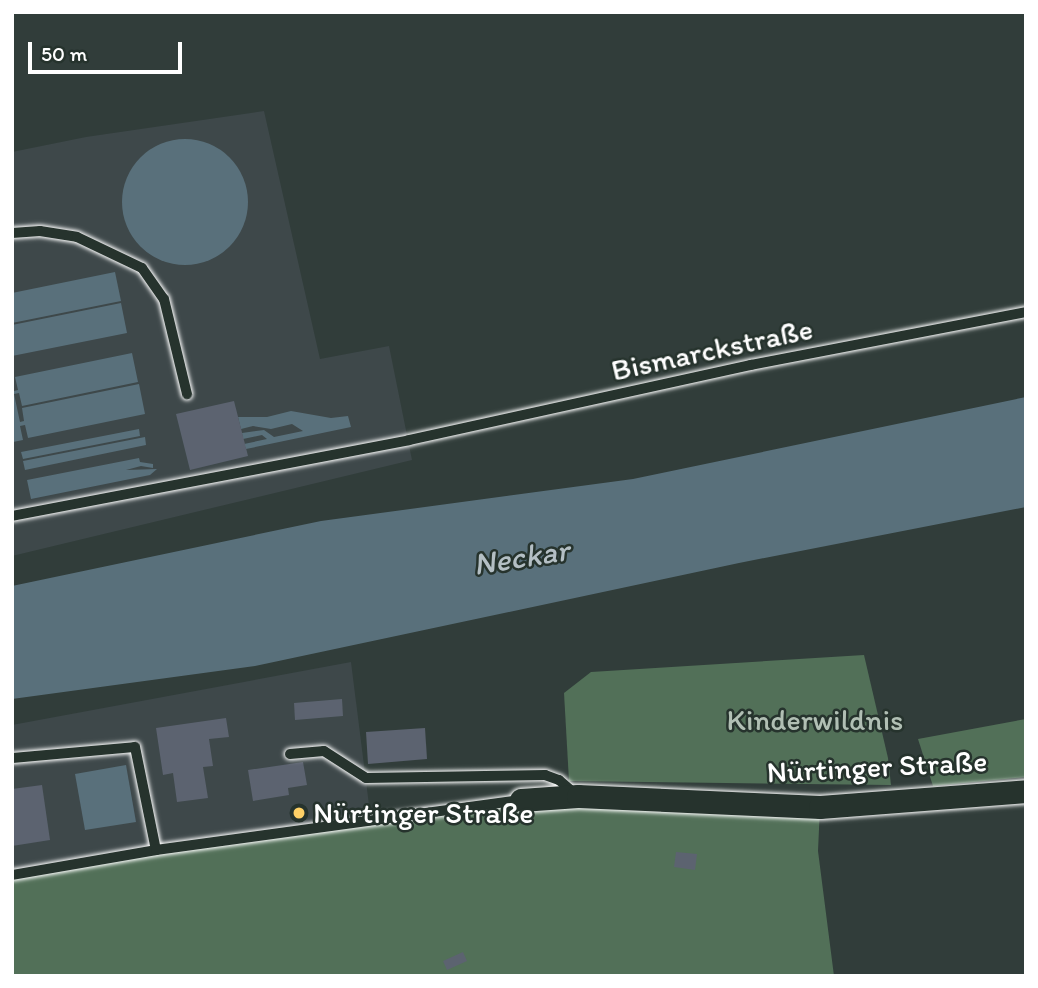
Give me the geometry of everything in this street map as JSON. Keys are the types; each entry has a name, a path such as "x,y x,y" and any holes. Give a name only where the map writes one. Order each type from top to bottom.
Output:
{"street":[{"name":"Nürtinger Straße","path":"521,800 578,796 820,807 1026,791"}],"lane":[{"path":"12,233 40,231 77,237 142,268 164,299 187,394"},
{"name":"Bismarckstraße","path":"12,516 409,440 751,365 1026,312"},
{"path":"12,758 135,747 156,850"},
{"path":"290,754 324,751 366,778 545,775 559,780 578,796"},
{"path":"12,875 156,850 521,800"}],"shaded area":[{"path":"264,111 320,359 389,346 412,460 12,556 12,152 86,137"},
{"path":"351,662 371,821 12,875 12,725"}],"green space":[{"name":"Kinderwildnis","path":"864,655 888,758 891,785 569,781 564,693 591,672"},
{"path":"1026,719 1026,777 933,786 918,739"},
{"path":"521,800 820,807 818,851 834,976 12,976 12,875"}],"water":[{"path":"185,139 209,144 229,158 243,178 248,202 243,226 229,246 209,260 185,265 161,260 141,246 127,226 122,202 127,178 141,158 161,144"},
{"path":"115,272 121,301 12,323 12,293"},
{"path":"121,303 127,333 12,356 12,325"},
{"path":"132,353 138,382 22,406 19,393 14,394 20,422 24,421 22,408 139,384 145,414 28,438 25,425 20,426 23,440 13,442 12,385 14,391 18,390 15,377"},
{"name":"Neckar","path":"1026,397 1026,507 739,563 255,666 12,699 12,586 321,521 633,479"},
{"path":"291,411 331,418 348,416 351,427 246,449 244,444 267,439 262,435 243,439 242,433 264,430 274,437 303,431 292,424 271,429 253,426 241,429 238,417 267,417"},
{"path":"139,429 140,436 23,459 21,452"},
{"path":"145,437 146,445 25,470 23,461"},
{"path":"139,458 140,462 153,464 153,468 141,466 126,470 157,469 150,475 31,499 27,480"},
{"path":"126,765 136,822 85,830 75,774"}],"building":[{"path":"234,401 248,456 190,470 176,414"},
{"path":"342,699 343,716 295,720 294,703"},
{"path":"226,718 229,737 209,739 213,766 203,767 208,798 177,802 173,773 163,775 156,728"},
{"path":"425,728 427,759 368,764 366,732"},
{"path":"303,762 307,785 288,788 289,795 253,801 248,770"},
{"path":"42,785 50,840 12,846 12,789"},
{"path":"676,852 697,854 695,870 674,867"},
{"path":"463,952 467,961 447,970 443,961"}],"place":[{"name":"Nürtinger Straße","path":"299,813"}]}
